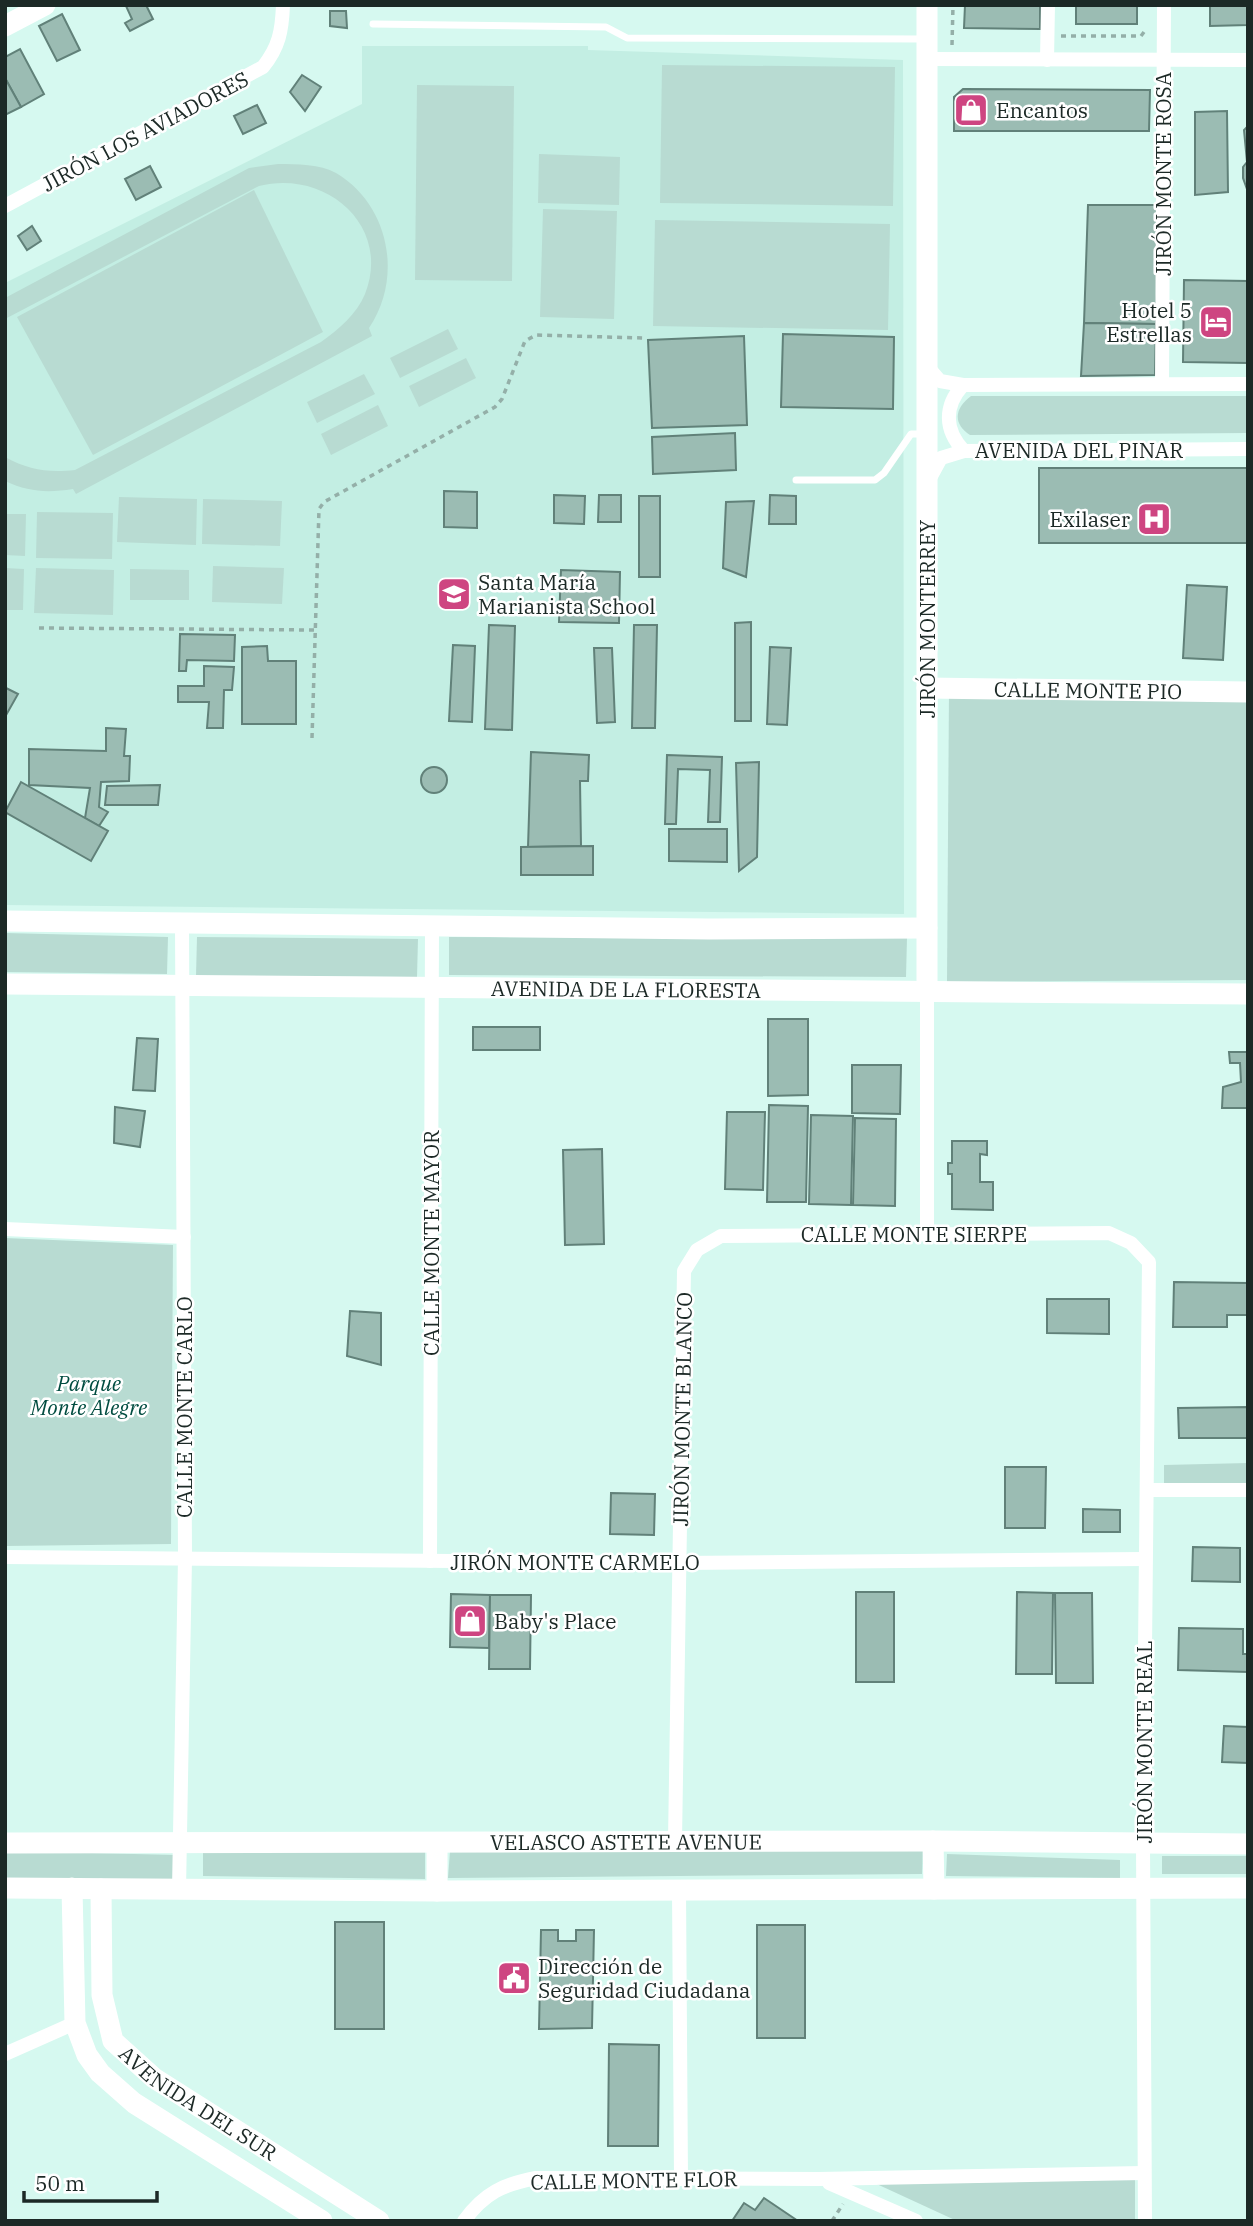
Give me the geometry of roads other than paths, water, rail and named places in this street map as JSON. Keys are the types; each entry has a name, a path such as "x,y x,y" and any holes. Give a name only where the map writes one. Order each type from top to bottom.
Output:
{"street":[{"path":"5,26 45,5"},
{"name":"JIRÓN LOS AVIADORES","path":"5,206 263,67 276,50 281,34 284,5"},
{"name":"JIRÓN MONTERREY","path":"927,5 927,1233"},
{"path":"1047,60 1048,5"},
{"name":"JIRÓN MONTE ROSA","path":"1162,384 1164,5"},
{"path":"927,49 951,60 1248,60"},
{"path":"927,366 940,381 963,385 1248,384"},
{"path":"963,385 955,394 948,418 955,442 964,450"},
{"name":"AVENIDA DEL PINAR","path":"927,484 941,458 964,450 1248,450"},
{"name":"CALLE MONTE PIO","path":"927,688 1248,692"},
{"path":"5,921 927,928"},
{"name":"CALLE MONTE CARLO","path":"179,1890 185,1558 182,923"},
{"name":"CALLE MONTE MAYOR","path":"430,1561 432,925"},
{"name":"AVENIDA DE LA FLORESTA","path":"5,985 1248,994"},
{"path":"5,1229 184,1237"},
{"name":"CALLE MONTE SIERPE","path":"684,1271 697,1250 721,1236 1109,1233 1131,1243 1149,1262"},
{"name":"JIRÓN MONTE REAL","path":"1145,2221 1143,1842 1149,1262"},
{"name":"JIRÓN MONTE BLANCO","path":"675,1841 684,1271"},
{"path":"1147,1490 1248,1490"},
{"name":"JIRÓN MONTE CARMELO","path":"5,1557 681,1563 1146,1559"},
{"path":"933,1841 934,1889"},
{"name":"VELASCO ASTETE AVENUE","path":"5,1843 180,1845 933,1841 1248,1844"},
{"path":"437,1843 437,1891"},
{"path":"5,1888 437,1891 1248,1888"},
{"name":"AVENIDA DEL SUR","path":"72,1888 75,2023 87,2055 121,2093 321,2221"},
{"name":"AVENIDA DEL SUR","path":"101,1889 102,1995 113,2041 154,2078 379,2221"},
{"path":"679,1889 681,2179"},
{"path":"5,2054 75,2023"},
{"name":"CALLE MONTE FLOR","path":"464,2221 487,2196 507,2184 536,2178 818,2179 1144,2173"},
{"name":"CALLE MONTE FLOR","path":"818,2179 852,2190 916,2221"}],"lane":[{"path":"373,24 606,27 627,38 927,49"},
{"path":"796,480 875,480 884,473 911,434 925,434"}],"place":[{"name":"Encantos","path":"971,110"},
{"name":"Hotel 5 Estrellas","path":"1216,322"},
{"name":"Exilaser","path":"1154,519"},
{"name":"Santa María Marianista School","path":"454,594"},
{"name":"Baby's Place","path":"470,1621"},
{"name":"Dirección de Seguridad Ciudadana","path":"514,1978"}],"park label":[{"name":"Parque Monte Alegre","path":"89,1395"}]}
